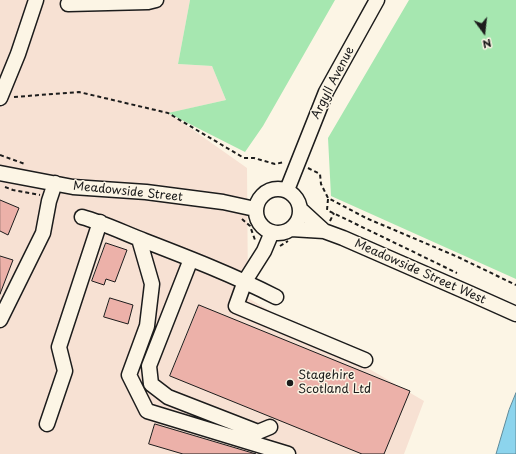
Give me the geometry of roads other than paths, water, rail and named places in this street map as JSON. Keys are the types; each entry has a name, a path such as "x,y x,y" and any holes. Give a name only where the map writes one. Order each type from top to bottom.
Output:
{"street":[{"path":"4,98 36,0"},
{"path":"68,4 148,2 156,0"},
{"name":"Argyll Avenue","path":"287,190 326,92 377,0"},
{"name":"Meadowside Street","path":"0,173 52,190 73,187 154,193 222,202 255,209"},
{"path":"280,188 287,190 296,198 300,209 299,217 291,234 272,232 261,226 255,209 257,202 266,191 280,188"},
{"path":"0,320 43,234 52,190"},
{"name":"Meadowside Street West","path":"300,209 324,231 516,314"},
{"path":"82,218 100,222 191,259 245,281 276,297"},
{"path":"47,424 65,371 59,347 100,222"},
{"name":"Meadowside Street West","path":"291,234 324,231"},
{"path":"272,232 264,251 245,281 236,306 365,360"},
{"path":"139,239 152,284 147,326 129,375 147,411 288,454"},
{"path":"191,259 149,366 151,384 168,397 258,432 270,427"}],"water":[{"path":"516,393 516,454 496,454 509,410"}],"place":[{"name":"Stagehire Scotland Ltd","path":"290,383"}]}
